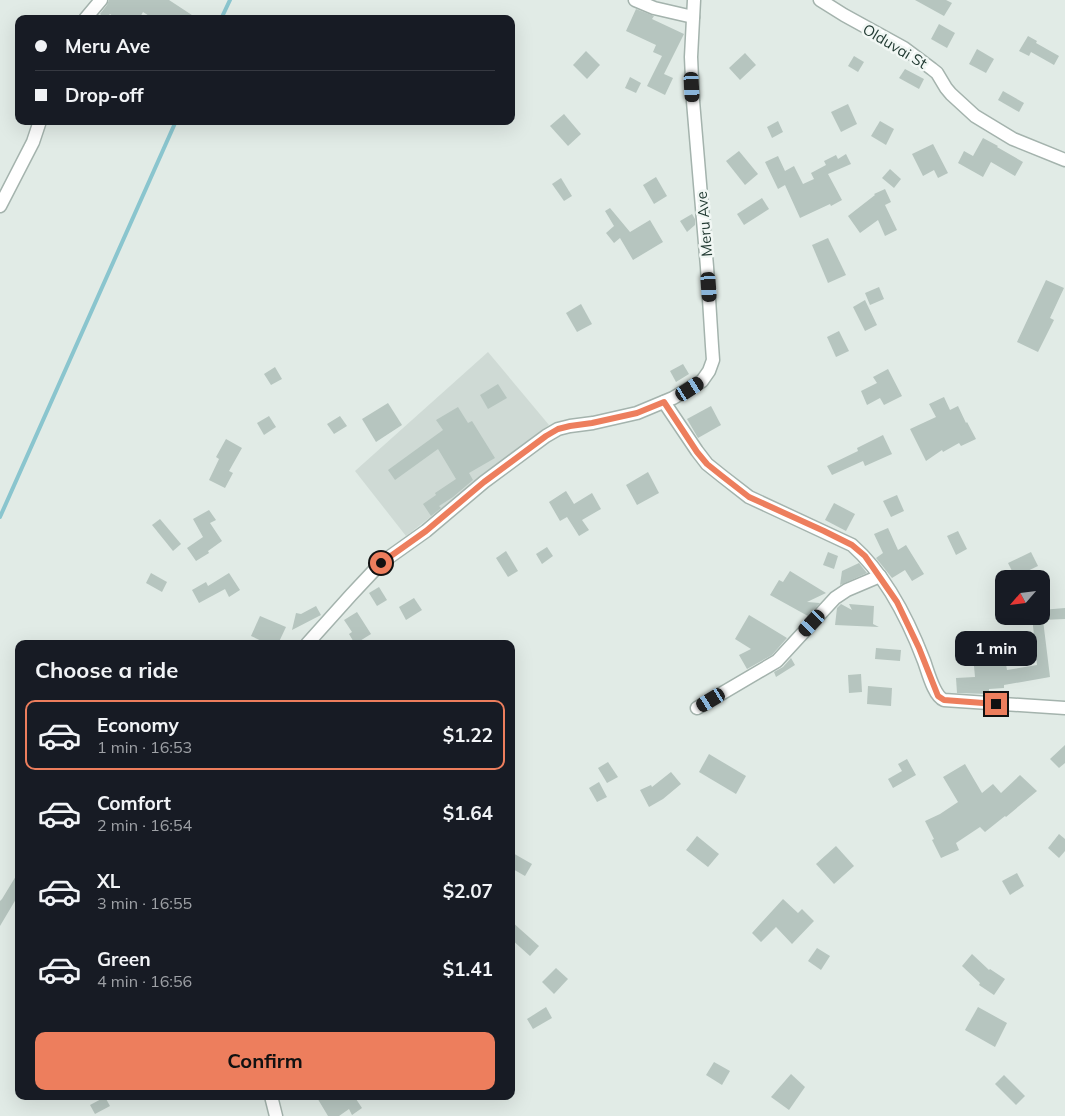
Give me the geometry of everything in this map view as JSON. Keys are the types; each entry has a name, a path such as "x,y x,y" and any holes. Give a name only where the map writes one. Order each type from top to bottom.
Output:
{"street":[{"path":"88,15 101,0"},
{"path":"635,0 654,8 693,17"},
{"name":"Meru Ave","path":"311,640 381,563 426,531 484,482 546,436 564,427 637,413 673,398 702,381 709,371 713,360 690,57 694,0"},
{"name":"Olduvai St","path":"820,0 844,16 904,48 932,68 951,94 975,116 1013,140 1065,160"},
{"path":"0,206 34,142 39,125"},
{"path":"664,402 707,464 749,497 852,545 865,556 897,602 940,699 1065,708"},
{"path":"697,708 777,661 835,598 847,590 880,576"},
{"path":"272,1100 276,1116"}],"shaded area":[{"path":"488,352 549,425 406,536 355,471"}],"building":[{"path":"109,0 169,0 192,15 148,15 143,12 141,15 101,15"},
{"path":"915,0 946,0 952,3 944,16"},
{"path":"636,9 654,16 652,19 684,34 664,74 673,78 665,95 647,86 662,56 653,52 656,45 626,31"},
{"path":"939,24 955,33 947,48 931,39"},
{"path":"1028,36 1037,41 1036,43 1059,56 1054,65 1031,52 1029,56 1019,51"},
{"path":"977,49 994,59 986,73 969,64"},
{"path":"586,51 600,65 587,79 573,65"},
{"path":"745,53 756,65 740,80 729,68"},
{"path":"854,56 864,62 858,72 848,66"},
{"path":"905,69 924,79 919,89 899,78"},
{"path":"630,77 641,83 636,93 625,88"},
{"path":"1003,91 1024,103 1019,112 998,100"},
{"path":"848,104 857,124 841,132 831,112"},
{"path":"564,114 581,134 568,146 550,126"},
{"path":"778,121 783,132 772,138 767,127"},
{"path":"880,121 894,129 886,145 871,136"},
{"path":"983,138 1023,162 1015,176 991,162 983,177 958,163 964,151 973,156"},
{"path":"933,144 948,173 938,178 934,170 923,176 912,154"},
{"path":"739,151 758,174 745,185 726,161"},
{"path":"846,154 851,164 828,174 842,200 800,218 785,185 778,189 765,162 778,156 785,171 794,166 803,184 814,179 811,173 826,165 824,161 836,155 838,159"},
{"path":"890,169 901,179 894,188 882,178"},
{"path":"656,177 667,196 654,204 643,185"},
{"path":"561,178 572,196 564,201 552,184"},
{"path":"885,189 891,202 885,205 897,230 885,236 878,220 860,233 848,216 874,194"},
{"path":"762,198 769,209 744,225 737,214"},
{"path":"610,208 630,232 650,220 663,242 633,260 620,238 614,243 606,233 614,226 605,211"},
{"path":"692,214 695,219 695,225 687,232 680,221"},
{"path":"828,238 846,275 828,283 812,245"},
{"path":"1046,280 1064,288 1050,318 1054,320 1038,352 1017,342"},
{"path":"879,287 884,299 870,305 865,293"},
{"path":"865,300 877,325 865,331 853,307"},
{"path":"581,304 592,324 577,332 566,313"},
{"path":"839,331 849,351 836,357 827,337"},
{"path":"683,364 689,374 676,382 670,371"},
{"path":"275,367 282,379 271,385 264,374"},
{"path":"888,369 902,396 884,405 880,398 867,405 861,391 877,383 873,377"},
{"path":"498,384 507,398 488,409 480,395"},
{"path":"944,397 950,410 958,406 976,439 961,446 959,443 943,452 942,450 926,461 910,429 936,417 929,404"},
{"path":"388,403 402,425 376,442 362,419"},
{"path":"711,406 721,425 698,438 687,419"},
{"path":"458,407 468,423 472,421 495,458 469,473 473,480 439,506 441,508 431,516 423,504 436,495 435,493 456,479 438,449 395,480 388,470 443,430 436,420"},
{"path":"269,416 276,427 264,435 257,423"},
{"path":"340,416 347,426 334,434 327,424"},
{"path":"883,435 892,454 865,466 863,461 832,475 827,466 858,451 857,448"},
{"path":"226,439 242,448 229,471 233,473 225,488 209,480 219,459 216,457"},
{"path":"648,472 659,493 637,505 626,485"},
{"path":"566,491 574,504 592,493 601,509 582,520 589,530 579,536 567,517 560,521 549,502"},
{"path":"897,495 904,511 891,517 883,501"},
{"path":"834,503 855,514 846,531 825,520"},
{"path":"209,510 216,520 210,523 222,541 208,551 209,553 196,561 187,548 203,537 193,519"},
{"path":"160,519 181,544 173,551 152,525"},
{"path":"888,528 898,550 906,545 924,574 912,581 905,570 892,578 876,558 883,553 874,534"},
{"path":"958,531 967,549 956,555 947,536"},
{"path":"547,547 553,556 542,564 536,554"},
{"path":"506,551 518,571 508,577 496,558"},
{"path":"828,552 838,556 834,569 823,565"},
{"path":"1031,552 1038,566 1030,570 1012,570 1008,563"},
{"path":"859,563 867,573 840,585 842,571"},
{"path":"790,571 826,593 807,602 820,603 808,616 770,595 779,580 783,582"},
{"path":"151,573 167,582 162,592 146,583"},
{"path":"229,573 240,590 229,597 225,589 199,603 192,590 206,582 208,586"},
{"path":"379,587 387,600 377,606 369,593"},
{"path":"414,598 422,610 406,620 399,607"},
{"path":"841,604 852,610 849,604 874,606 873,624 879,627 835,625 837,608"},
{"path":"316,606 321,615 292,630 296,613 301,614"},
{"path":"1065,608 1065,619 1050,620 1050,609"},
{"path":"357,612 371,634 361,640 353,640 349,634 352,632 344,620"},
{"path":"749,615 787,638 772,655 747,669 739,655 751,649 735,639"},
{"path":"260,616 286,627 280,640 260,640 251,636"},
{"path":"1033,625 1044,625 1050,677 1004,685 1004,688 989,689 989,694 957,693 956,678 975,677 973,655 1004,652 1007,670 1037,665"},
{"path":"876,648 901,650 900,661 875,659"},
{"path":"791,658 795,665 776,677 774,672 783,667"},
{"path":"861,674 862,692 849,693 848,675"},
{"path":"868,686 892,688 891,706 867,704"},
{"path":"1065,745 1065,763 1059,768 1050,759"},
{"path":"709,754 746,776 736,794 699,772"},
{"path":"907,759 916,775 893,788 888,779 902,771 898,764"},
{"path":"608,762 618,777 607,783 598,768"},
{"path":"965,764 982,793 993,784 1001,793 1020,775 1037,791 985,832 980,827 956,843 959,850 941,858 925,821 958,802 943,777"},
{"path":"671,772 681,784 663,799 649,807 640,790 651,785 652,787"},
{"path":"599,782 607,797 597,802 589,788"},
{"path":"1059,834 1065,839 1065,851 1059,858 1048,848"},
{"path":"697,836 719,854 708,867 686,850"},
{"path":"836,846 854,866 834,884 816,864"},
{"path":"515,854 532,864 525,876 515,870"},
{"path":"1017,873 1024,886 1010,895 1002,881"},
{"path":"15,878 15,901 0,926 0,901"},
{"path":"783,899 798,913 802,909 814,921 792,944 776,927 761,942 752,933"},
{"path":"515,925 539,946 530,956 515,943"},
{"path":"817,948 830,956 821,970 808,961"},
{"path":"972,954 989,970 1005,979 994,995 979,985 980,983 962,966"},
{"path":"556,968 568,979 554,994 542,982"},
{"path":"546,1007 552,1018 533,1029 527,1019"},
{"path":"978,1007 1007,1023 995,1047 965,1030"},
{"path":"714,1062 730,1071 722,1085 706,1075"},
{"path":"791,1074 805,1087 789,1110 771,1097"},
{"path":"1004,1075 1025,1096 1016,1105 995,1084"},
{"path":"99,1100 107,1100 110,1106 95,1114 90,1105"},
{"path":"318,1100 357,1100 362,1108 352,1115 349,1109 339,1116 328,1116"}],"waterway":[{"path":"223,15 230,0"},
{"path":"0,517 174,125"}],"route":[{"path":"381,563 426,531 484,482 558,429 637,413 664,402 707,464 749,497 852,545 865,556 897,602 940,699 996,704"}]}
